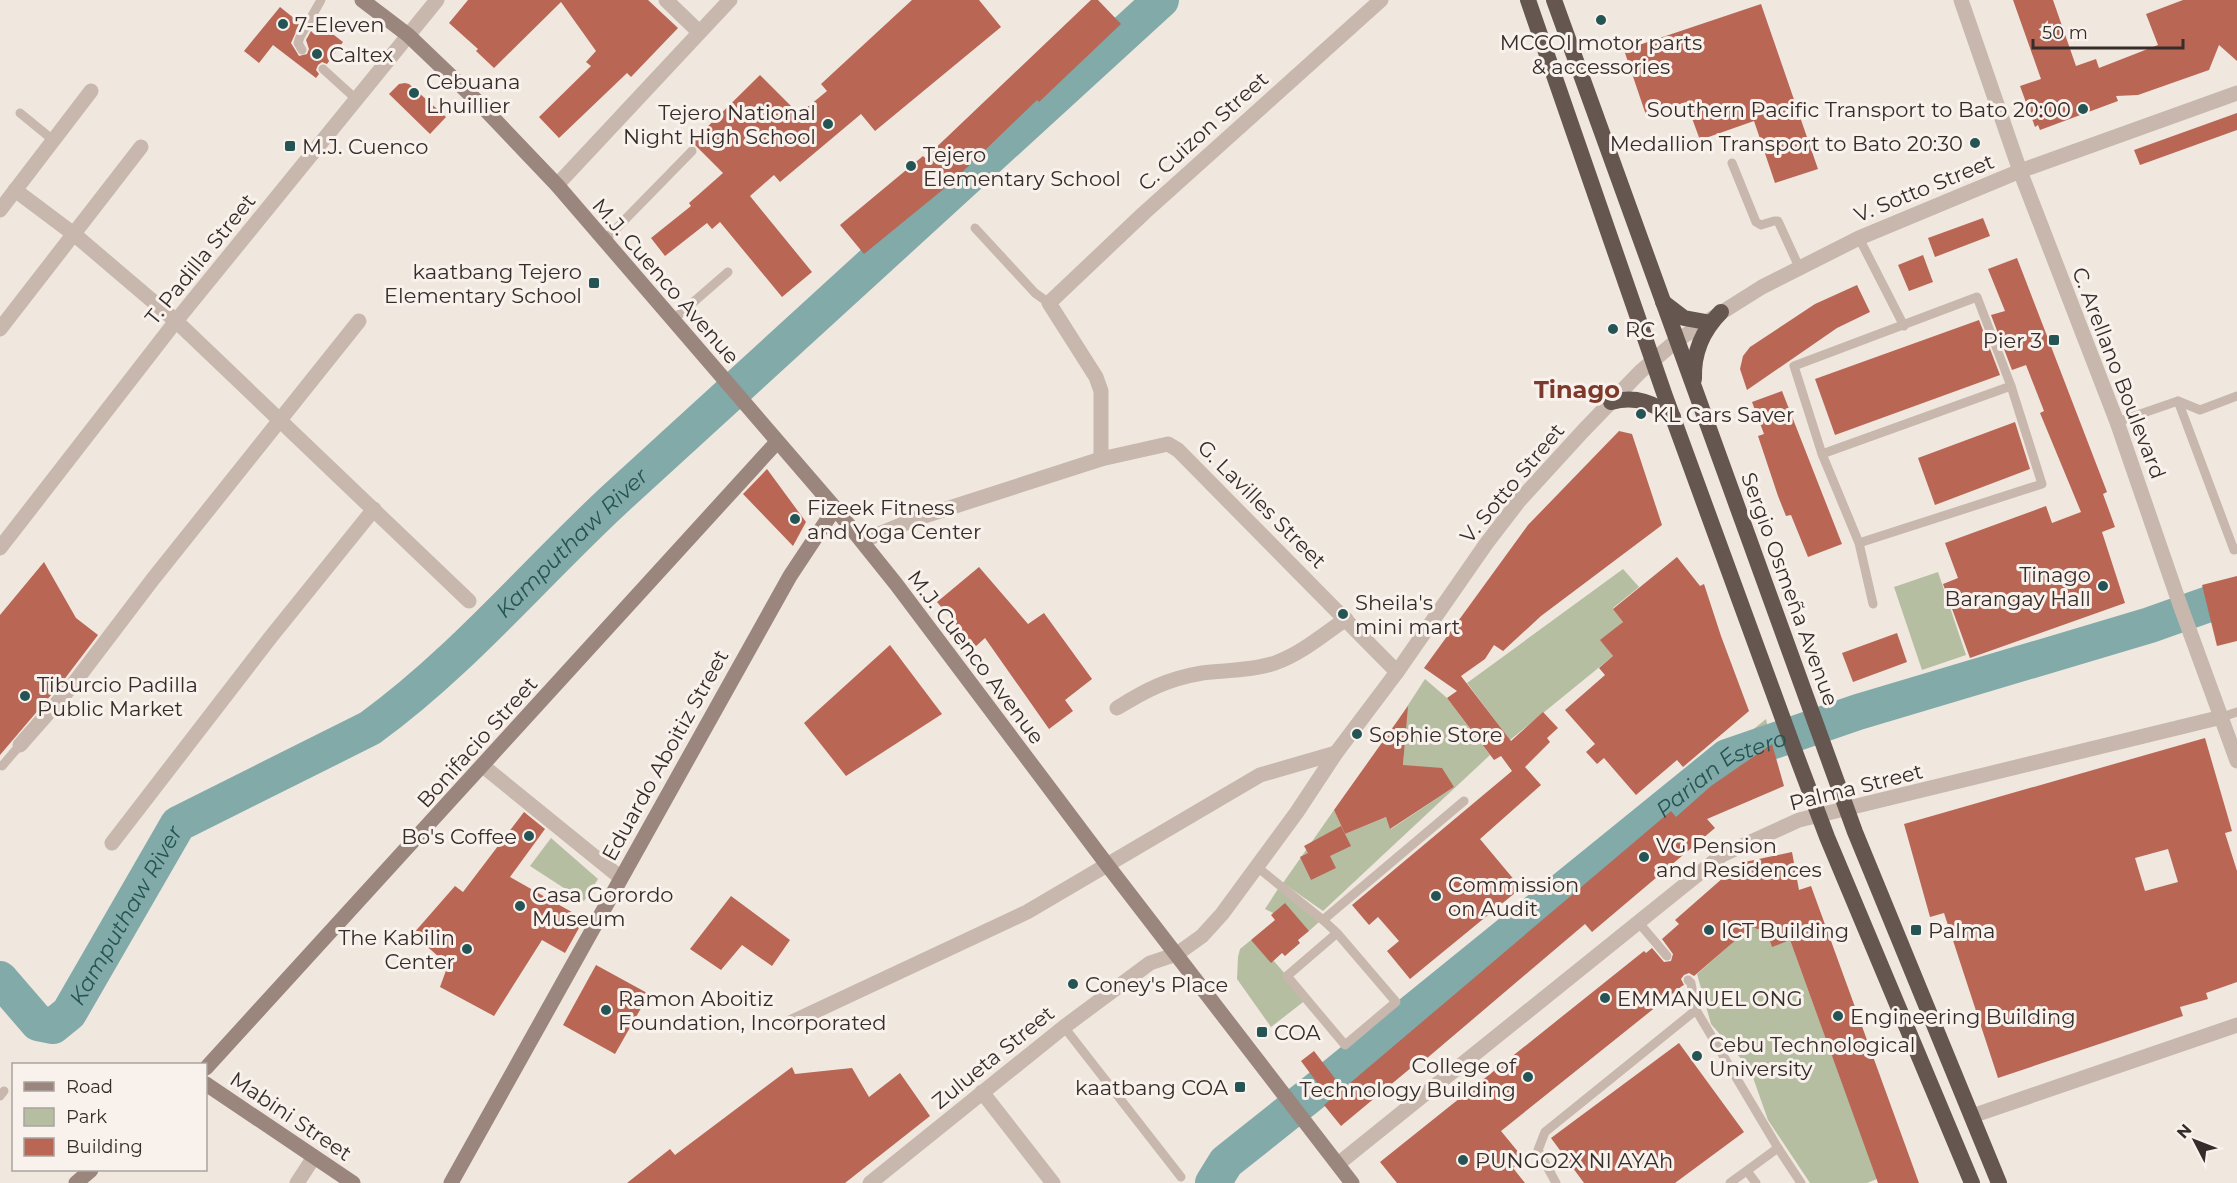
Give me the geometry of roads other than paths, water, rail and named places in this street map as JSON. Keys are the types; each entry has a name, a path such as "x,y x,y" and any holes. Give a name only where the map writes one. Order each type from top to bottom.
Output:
{"highway":[{"path":"1528,0 1653,361 1819,816 1972,1182"},
{"name":"Sergio Osmeña Avenue","path":"1554,0 1822,744 1971,1116 2000,1180"},
{"path":"1662,301 1684,318 1706,322"},
{"path":"1694,389 1694,362 1697,347 1721,312"},
{"path":"1611,402 1639,399 1658,407 1673,417"}],"main road":[{"name":"M.J. Cuenco Avenue","path":"362,0 408,35 478,102 557,185 835,508 1352,1183"},
{"name":"Bonifacio Street","path":"207,1067 777,442"},
{"name":"Eduardo Aboitiz Street","path":"451,1183 790,576 835,508"},
{"name":"Mabini Street","path":"207,1085 353,1183"},
{"path":"76,1183 91,1171"}],"street":[{"name":"T. Padilla Street","path":"2,542 177,321 437,0"},
{"path":"666,0 699,32"},
{"path":"557,185 730,0"},
{"name":"C. Cuizon Street","path":"1049,303 1144,213 1381,0"},
{"name":"C. Arellano Boulevard","path":"1961,0 2020,171 2117,422 2237,761"},
{"path":"0,210 91,91"},
{"name":"V. Sotto Street","path":"1177,954 1202,936 1222,914 1519,501 1611,402 1677,341 1721,312 1799,267 1859,237 2020,171 2237,93"},
{"path":"0,329 141,147"},
{"path":"15,190 75,234 177,321 469,601"},
{"path":"1049,303 1096,377 1101,391 1101,459"},
{"path":"20,745 71,687 160,570 359,321"},
{"name":"G. Lavilles Street","path":"862,541 918,518 1101,459 1168,444 1178,450 1397,672"},
{"path":"111,843 270,638 374,509"},
{"path":"1117,708 1150,687 1183,677 1275,663 1290,657 1346,619"},
{"name":"Palma Street","path":"1338,1164 1722,855 1798,820 1847,810 2222,717"},
{"path":"790,1023 1027,912 1260,776 1336,753"},
{"path":"483,766 621,878"},
{"name":"Zulueta Street","path":"870,1183 1064,1027 1150,963 1177,954"},
{"path":"1971,1116 2237,1025"},
{"path":"982,1092 1053,1183"},
{"path":"297,1183 314,1157"}],"lane":[{"path":"302,50 298,43 300,37 321,0"},
{"path":"323,69 356,99"},
{"path":"20,113 53,140"},
{"path":"605,240 692,151"},
{"path":"1732,163 1756,222 1761,225 1774,220 1778,221 1799,267"},
{"path":"975,228 1035,294 1049,303"},
{"path":"1859,237 1904,326"},
{"path":"674,320 728,272"},
{"path":"1859,543 2042,484 2011,386 1977,297 1794,366 1822,454 1859,543 1873,604"},
{"path":"1822,454 2011,386"},
{"path":"2117,422 2178,401 2200,410 2237,396"},
{"path":"2178,401 2234,550 2237,549"},
{"name":"Palma Street","path":"2222,717 2237,712"},
{"path":"2,766 20,745"},
{"path":"1323,920 1464,801"},
{"path":"1257,867 1337,933 1396,1002 1345,1045 1287,976 1337,933"},
{"path":"1639,923 1667,956"},
{"path":"1688,980 1696,1010 1801,1183"},
{"path":"1556,1183 1538,1150 1545,1132 1696,1010"},
{"path":"1064,1027 1181,1177"},
{"path":"1730,1183 1778,1148"},
{"path":"1747,1171 1756,1183"}],"waterway":[{"name":"Kamputhaw River","path":"0,979 38,1023 53,1026 69,1013 178,824 370,728 403,702 466,647 615,499 1161,0"},
{"name":"Parian Estero","path":"1213,1183 1226,1162 1727,757 1858,712 2150,625 2209,604 2237,599"}],"place":[{"name":"MCCOI motor parts & accessories","path":"1601,20"},
{"name":"7-Eleven","path":"283,24"},
{"name":"Caltex","path":"317,54"},
{"name":"Cebuana Lhuillier","path":"414,93"},
{"name":"Southern Pacific Transport to Bato 20:00","path":"2083,109"},
{"name":"Tejero National Night High School","path":"828,124"},
{"name":"Medallion Transport to Bato 20:30","path":"1975,143"},
{"name":"M.J. Cuenco","path":"290,146"},
{"name":"Tejero Elementary School","path":"911,166"},
{"name":"kaatbang Tejero Elementary School","path":"594,283"},
{"name":"RC","path":"1613,329"},
{"name":"Pier 3","path":"2054,340"},
{"name":"KL Cars Saver","path":"1641,414"},
{"name":"Fizeek Fitness and Yoga Center","path":"795,519"},
{"name":"Tinago Barangay Hall","path":"2103,586"},
{"name":"Sheila's mini mart","path":"1343,614"},
{"name":"Tiburcio Padilla Public Market","path":"25,696"},
{"name":"Sophie Store","path":"1357,734"},
{"name":"Bo's Coffee","path":"529,836"},
{"name":"VG Pension and Residences","path":"1644,857"},
{"name":"Commission on Audit","path":"1436,896"},
{"name":"Casa Gorordo Museum","path":"520,906"},
{"name":"ICT Building","path":"1709,930"},
{"name":"Palma","path":"1916,930"},
{"name":"The Kabilin Center","path":"467,949"},
{"name":"Coney's Place","path":"1073,984"},
{"name":"EMMANUEL ONG","path":"1605,998"},
{"name":"Ramon Aboitiz Foundation, Incorporated","path":"606,1010"},
{"name":"Engineering Building","path":"1838,1016"},
{"name":"COA","path":"1262,1032"},
{"name":"Cebu Technological University","path":"1697,1056"},
{"name":"College of Technology Building","path":"1528,1077"},
{"name":"kaatbang COA","path":"1240,1087"},
{"name":"PUNGO2X NI AYAh","path":"1463,1160"}],"district":[{"name":"Tinago","path":"1577,389"}]}
